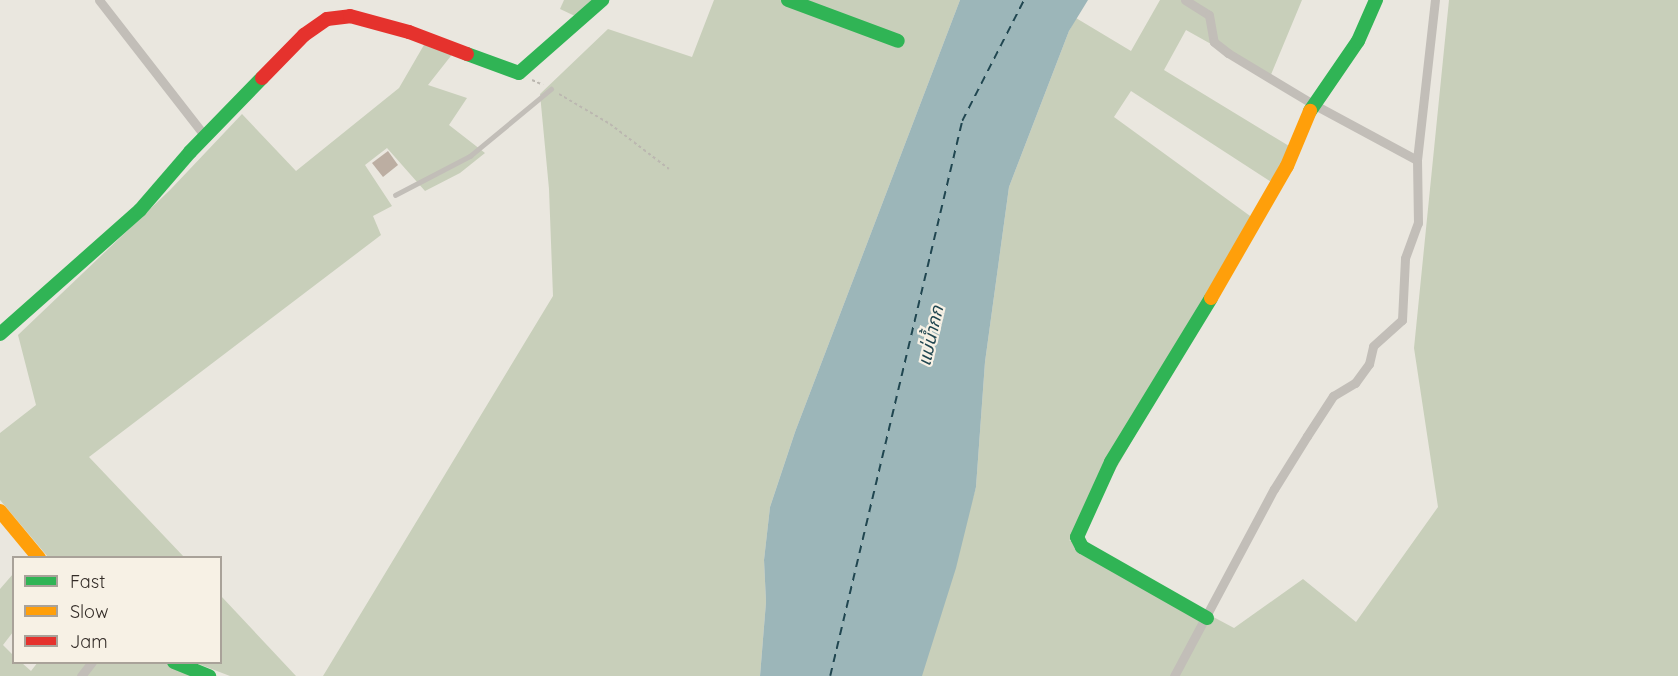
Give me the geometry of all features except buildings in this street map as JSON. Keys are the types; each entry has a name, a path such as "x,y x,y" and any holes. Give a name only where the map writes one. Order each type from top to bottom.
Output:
{"street":[{"path":"99,0 205,136"},
{"path":"0,334 140,210 205,136 304,35 327,19 350,16 409,32 519,73 602,0"},
{"path":"788,0 898,42"},
{"path":"1185,0 1209,15 1214,42 1313,104 1417,160"},
{"path":"1207,618 1082,547 1077,537 1111,462 1194,331 1287,166 1313,104 1359,41 1376,0"},
{"path":"1174,676 1274,489 1333,396 1356,383 1369,364 1373,345 1402,321 1405,258 1419,223 1417,160 1435,0"},
{"path":"0,511 37,556"},
{"path":"81,676 91,664"},
{"path":"176,664 191,673 209,676"}],"lane":[{"path":"395,195 470,156 551,89"}],"path":[{"path":"519,73 610,124 669,168"}],"green space":[{"path":"564,0 594,0 575,16 560,9"},
{"path":"714,0 960,0 795,432 770,507 764,560 766,602 760,676 323,676 553,296 549,189 540,94 608,29 692,57"},
{"path":"1160,0 1302,0 1270,77 1186,30 1164,70 1294,149 1276,185 1131,91 1114,117 1257,221 1077,537 1069,540 1234,628 1303,579 1356,622 1438,507 1414,348 1449,0 1678,0 1678,676 921,676 976,487 985,362 1009,187 1076,18 1131,51"},
{"path":"428,38 454,52 428,85 467,98 449,125 485,153 460,173 425,191 387,148 365,165 392,206 373,216 381,235 89,457 183,556 47,556 0,500 0,433 36,405 18,335 170,190 242,114 296,171 399,88"},
{"path":"12,575 12,633 3,645 12,654 12,664 23,664 31,671 36,664 176,664 192,669 190,676 0,676 0,589"},
{"path":"222,597 296,676 230,676 199,664 222,664"}],"water":[{"name":"แม่น้ำกก","path":"960,0 1088,0 1069,31 1009,187 985,362 976,487 956,568 922,676 760,676 766,602 764,560 770,507 795,432"}],"ferry route":[{"path":"830,676 962,121 1024,0"}],"traffic: fast":[{"path":"467,54 519,73 602,0"},
{"path":"788,0 898,41"},
{"path":"1310,111 1358,41 1376,0"},
{"path":"0,334 140,210 190,152 262,78"},
{"path":"1207,618 1082,547 1077,537 1111,462 1211,298"},
{"path":"179,664 209,676"}],"traffic: slow":[{"path":"1211,298 1287,166 1310,111"},
{"path":"0,511 37,556"}],"traffic: jam":[{"path":"262,78 304,35 327,19 350,16 409,32 467,54"}]}
